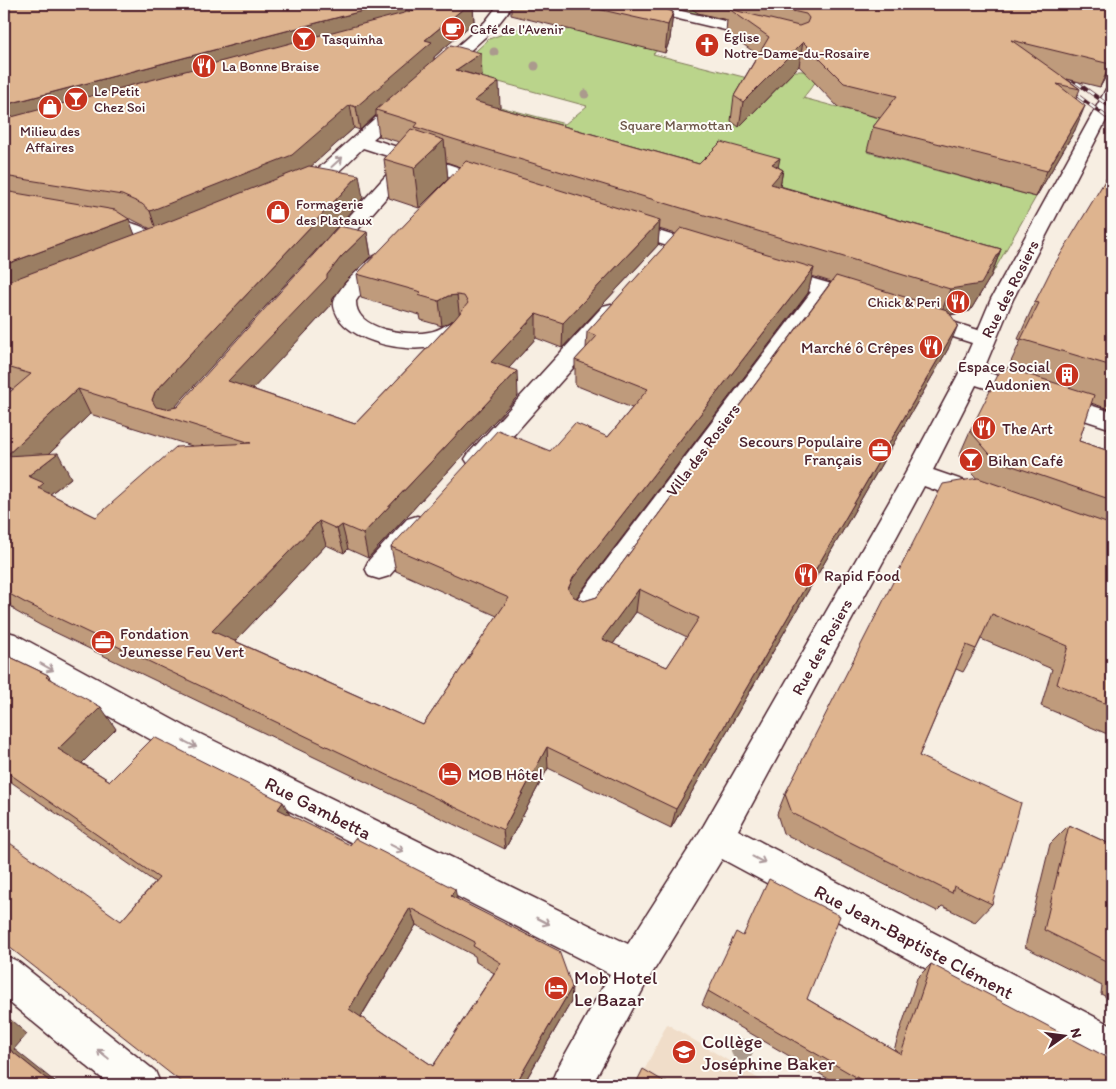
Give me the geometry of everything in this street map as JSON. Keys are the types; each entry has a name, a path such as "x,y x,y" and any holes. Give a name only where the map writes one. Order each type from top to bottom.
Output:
{"street":[{"path":"282,194 318,179 478,36 507,4"},
{"path":"633,4 776,37"},
{"name":"Rue des Rosiers","path":"570,1085 635,967 716,837 918,474 970,375 1002,299 1112,93"},
{"path":"361,141 411,159 457,183 509,190"},
{"path":"311,271 411,159"},
{"path":"82,219 131,227 156,245"},
{"path":"601,219 728,259"},
{"path":"655,262 674,242"},
{"path":"395,246 346,300 345,311 351,320 362,329 375,335 402,340 437,338 448,334 457,327"},
{"path":"756,267 878,305"},
{"name":"Villa des Rosiers","path":"584,611 824,288"},
{"path":"465,473 623,298"},
{"path":"905,314 984,338"},
{"path":"970,375 1112,421"},
{"path":"918,474 1004,505"},
{"path":"379,568 432,509"},
{"name":"Rue Gambetta","path":"4,644 177,738 635,967"},
{"name":"Rue Jean-Baptiste Clément","path":"716,837 1112,1047"},
{"path":"4,974 140,1085"}],"shaded area":[{"name":"Collège Joséphine Baker","path":"667,1024 769,1085 637,1085"}],"green space":[{"path":"651,4 730,4 746,26"},
{"name":"Square Marmottan","path":"527,25 559,33 569,29 660,48 653,54 779,86 793,71 805,71 817,80 803,98 890,121 867,152 1036,197 991,276 476,126 500,107 565,124 587,106 455,70 489,39"}],"building":[{"path":"4,4 389,4 4,105"},
{"path":"438,4 469,4 425,40 432,42 356,107 350,105 292,155 150,211 142,204 122,195 4,176 4,119"},
{"path":"576,4 654,4 673,12 668,25"},
{"path":"760,4 1112,4 1112,60 1110,64 1011,40 1080,89 1057,84 1085,106 1047,171 873,127 897,96 844,83 803,42 743,102 734,96 769,37 729,9 799,26 807,23 809,18 806,14"},
{"path":"451,45 481,53 456,70 499,82 474,101 699,164 721,142 780,158 772,164 783,170 771,184 1001,249 981,284 950,289 469,144 415,127 418,123 376,110"},
{"path":"411,129 444,140 414,168 384,159"},
{"path":"466,161 660,221 563,323 536,314 491,362 517,371 363,534 342,525 337,529 319,521 212,631 423,725 509,598 391,547 498,430 550,451 575,423 608,437 648,389 575,360 597,336 587,332 681,228 814,268 573,578 568,589 574,597 584,601 597,597 836,276 947,310 958,325 676,809 547,747 503,830 4,591 4,397 31,374 4,366 4,283 155,227 309,166 359,175 155,392 152,400 156,407 166,409 177,407 339,226 367,232 341,257 327,275 327,278 228,381 355,424 468,303 464,296 448,296 439,301 418,295 421,292 357,274","holes":["78,389 251,443 176,447 96,517 38,488 44,483 28,476 58,453 6,456","639,589 699,618 667,667 602,639"]},
{"path":"1112,169 1112,366 1021,339 1039,303 1035,302 1050,272"},
{"path":"4,191 115,210 129,219 4,265"},
{"path":"1007,368 1094,395 1079,441 1112,452 1112,500 995,460 970,431 1000,371"},
{"path":"978,478 1112,525 1112,706 1057,684 1068,646 992,614 976,649 966,645 919,756 1021,803 992,904 954,886 952,893 792,813 785,794 943,484"},
{"path":"4,654 48,675 46,677 101,707 58,749 110,781 154,737 283,802 278,809 350,845 355,838 455,889 451,896 559,951 572,987 515,1085 185,1085 4,943 4,839 121,921 159,878 4,770","holes":["410,908 475,942 473,946 501,963 433,1066 349,1009"]},
{"path":"1069,825 1112,845 1112,964 1044,930"},
{"path":"769,879 840,916 807,999 901,1054 931,964 1112,1060 1112,1085 870,1085 708,991 736,932 743,936"},
{"path":"4,1018 10,1023 4,1030"},
{"path":"4,1045 54,1085 4,1085"},
{"path":"643,1069 670,1085 635,1085"}],"railway":[{"path":"1065,74 1112,108"},
{"path":"1067,88 1112,121"}],"place":[{"name":"Café de l'Avenir","path":"453,29"},
{"name":"Tasquinha","path":"304,39"},
{"name":"Église Notre-Dame-du-Rosaire","path":"707,45"},
{"name":"La Bonne Braise","path":"204,66"},
{"name":"Le Petit Chez Soi","path":"76,99"},
{"name":"Milieu des Affaires","path":"50,107"},
{"name":"Formagerie des Plateaux","path":"278,212"},
{"name":"Chick & Peri","path":"958,302"},
{"name":"Marché ô Crêpes","path":"931,347"},
{"name":"Espace Social Audonien","path":"1067,375"},
{"name":"The Art","path":"984,428"},
{"name":"Secours Populaire Français","path":"880,450"},
{"name":"Bihan Café","path":"971,460"},
{"name":"Rapid Food","path":"806,575"},
{"name":"Fondation Jeunesse Feu Vert","path":"103,642"},
{"name":"MOB Hôtel","path":"450,774"},
{"name":"Mob Hotel Le Bazar","path":"556,988"},
{"name":"Collège Joséphine Baker","path":"684,1052"}]}
